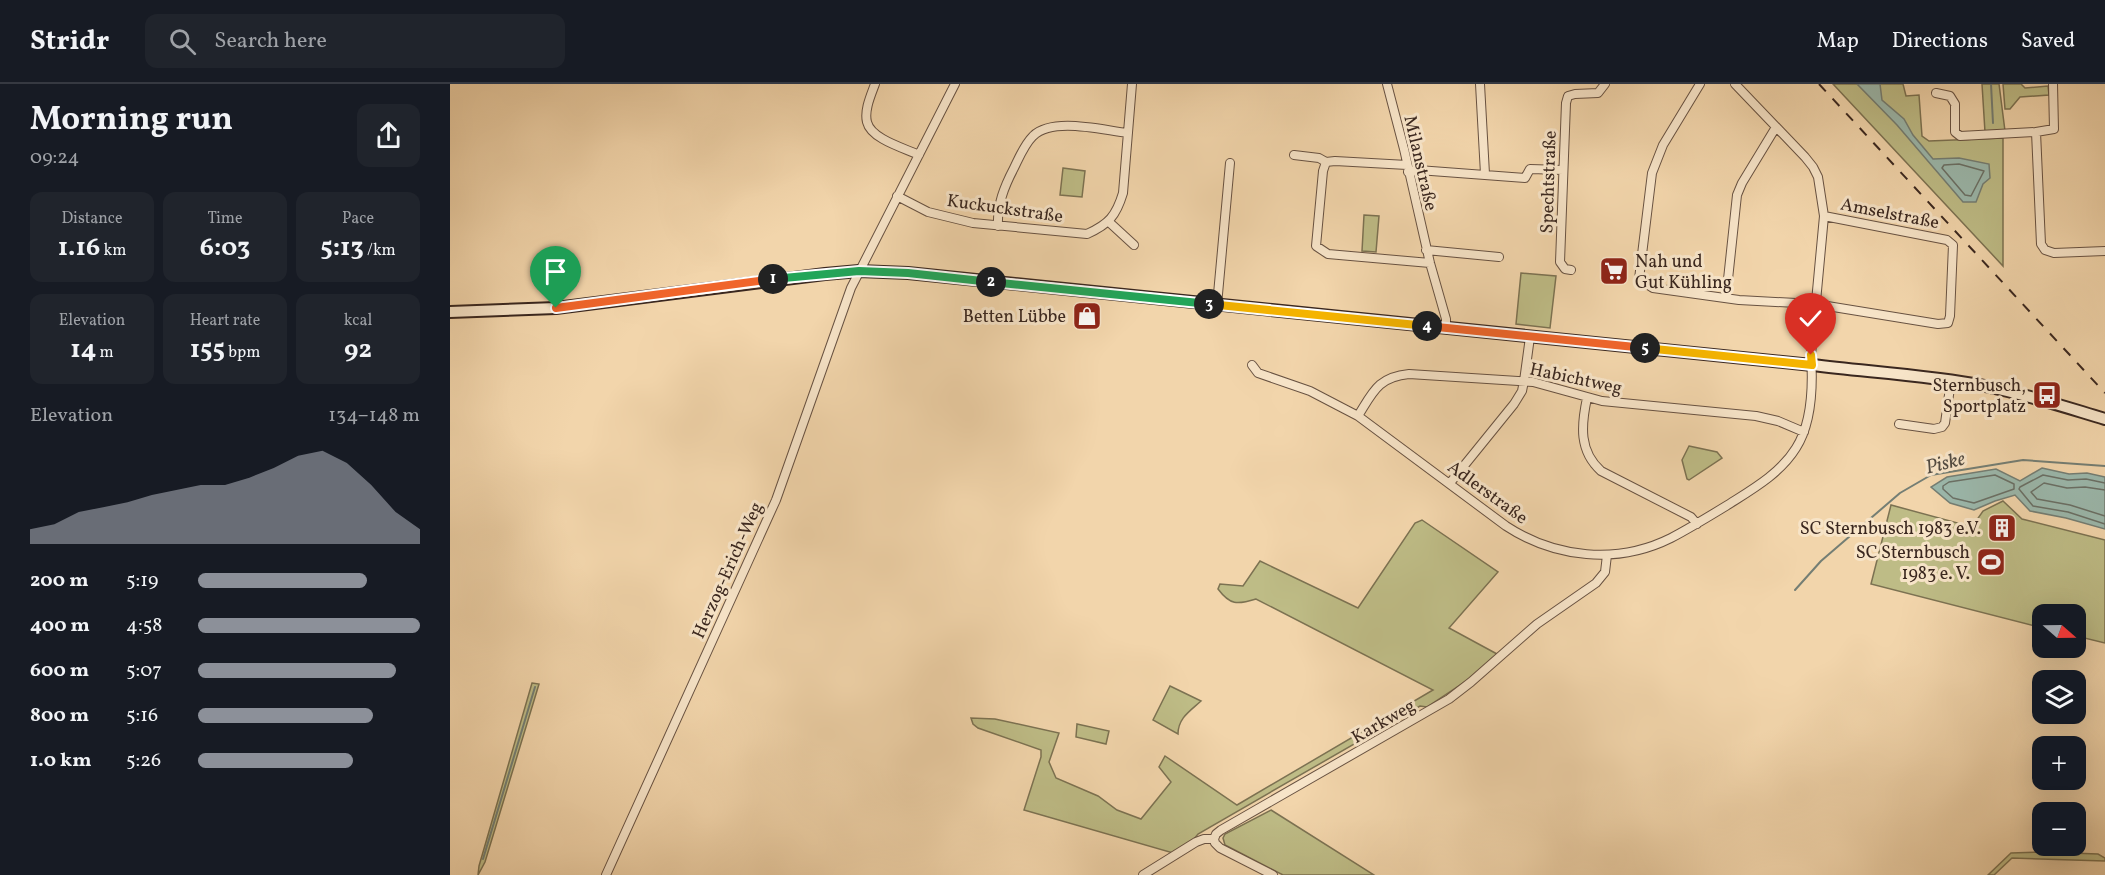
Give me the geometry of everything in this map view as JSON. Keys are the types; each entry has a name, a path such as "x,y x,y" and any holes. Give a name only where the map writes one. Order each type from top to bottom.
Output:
{"street":[{"path":"874,84 867,109 867,123 873,132 884,139 919,155"},
{"name":"Herzog-Erich-Weg","path":"606,875 776,500 790,465 825,358 859,271 955,84"},
{"path":"1132,84 1123,193 1119,209 1109,222 1134,245"},
{"name":"Milanstraße","path":"1387,84 1426,250 1446,319 1446,328"},
{"path":"1480,84 1485,174"},
{"name":"Spechtstraße","path":"1571,270 1566,269 1560,262 1566,103 1568,96 1598,93 1605,84"},
{"path":"1700,84 1663,145 1652,173 1639,279 1653,288 1726,298 1815,304"},
{"name":"Adlerstraße","path":"1252,365 1258,373 1310,391 1358,416 1506,526 1532,541 1560,551 1608,555 1647,548 1696,524 1744,495 1775,472 1796,448 1804,432 1813,377 1815,304 1824,216 1818,177 1813,167 1735,84"},
{"path":"1936,93 1950,96 1955,104 1955,132 1960,136 2036,132 2054,129 2053,84"},
{"path":"998,226 1000,199 1006,183 1027,143 1034,135 1057,125 1128,133"},
{"path":"1726,298 1737,195 1776,127"},
{"path":"2036,132 2042,243 2045,250 2054,253 2105,251"},
{"path":"1294,155 1319,158 1326,162 1525,178 1530,169 1563,170"},
{"path":"1326,162 1323,171 1316,246 1321,251 1328,254 1430,263"},
{"path":"1216,304 1230,163"},
{"name":"Kuckuckstraße","path":"897,196 928,212 973,223 1087,234 1109,222"},
{"name":"Amselstraße","path":"1815,304 1943,324 1948,323 1950,316 1953,245 1947,240 1824,216"},
{"path":"1426,250 1499,257"},
{"path":"450,312 556,308 797,276 859,271 908,273 1951,381 2029,396 2105,419"},
{"path":"1450,483 1522,391 1530,337"},
{"name":"Habichtweg","path":"1358,416 1376,387 1384,380 1396,375 1409,374 1533,382 1587,398 1756,416 1778,421 1804,432"},
{"path":"1899,424 1935,429 1942,427 1945,423 1951,381"},
{"path":"1587,398 1583,432 1585,450 1593,463 1601,471 1691,517 1696,524"},
{"name":"Karkweg","path":"1143,875 1196,842 1214,839 1221,830 1449,699 1523,635 1596,583 1605,572 1608,555"},
{"path":"1214,839 1220,848 1273,875"}],"shaded area":[{"path":"1833,84 1903,84 1906,96 1919,95 1922,136 1929,141 2003,138 2003,266"},
{"path":"1982,84 1999,84 2005,131 1985,132"},
{"path":"2003,84 2021,84 2025,88 2048,86 2049,95 2020,97 2010,109 2005,109"},
{"path":"1063,168 1085,171 1082,197 1060,195"},
{"path":"1364,215 1379,216 1376,252 1362,251"},
{"path":"1521,273 1556,276 1550,328 1516,324"},
{"path":"1689,446 1717,452 1722,458 1689,480 1682,460"},
{"name":"SC Sternbusch 1983 e. V.","path":"2003,501 2022,519 2105,540 2105,643 2086,638 2086,604 2032,604 2032,625 1871,584 1891,505 1972,527 1983,511"},
{"path":"1422,520 1498,572 1449,628 1497,654 1469,679 1427,707 1420,706 1198,834 1173,853 1024,810 1041,757 1041,750 978,728 973,724 971,718 995,719 1059,733 1049,762 1056,778 1098,796 1117,810 1141,819 1171,782 1159,767 1165,756 1237,805 1433,690 1256,599 1239,603 1230,601 1218,589 1220,584 1243,586 1260,561 1358,608 1415,523"},
{"path":"532,683 539,684 485,862 478,875 479,866"},
{"path":"1170,686 1201,701 1182,719 1178,734 1153,720"},
{"path":"1077,724 1109,731 1106,744 1076,737"},
{"path":"1271,810 1374,875 1283,875 1225,845 1223,838 1225,834"},
{"path":"2032,852 2032,856 2098,854 2105,858 2105,861 2012,858 1994,875 1988,875 2011,853"}],"water":[{"path":"1857,84 1880,84 1882,100 1904,119 1913,135 1933,159 1959,158 1989,164 1990,178 1983,184 1976,202 1963,202 1897,125"},
{"path":"2042,468 2069,474 2087,473 2105,477 2105,529 2030,511 2015,495 1974,510 1950,503 1931,487 1947,477 1996,469 2020,481"}],"waterway":[{"path":"1991,84 1993,123"},
{"name":"Piske","path":"1795,590 1821,561 1900,493 1931,475 2023,460 2105,466"},
{"path":"483,859 535,687"}],"railway":[{"path":"1819,84 2105,393"}],"place":[{"name":"Nah und Gut Kühling","path":"1614,271"},
{"name":"Betten Lübbe","path":"1087,316"},
{"name":"Sternbusch, Sportplatz","path":"2047,395"},
{"name":"SC Sternbusch 1983 e.V.","path":"2002,528"},
{"name":"SC Sternbusch 1983 e. V.","path":"1991,562"}],"route":[{"path":"556,308 797,276 859,271 908,273 1812,365 1811,355"}]}
